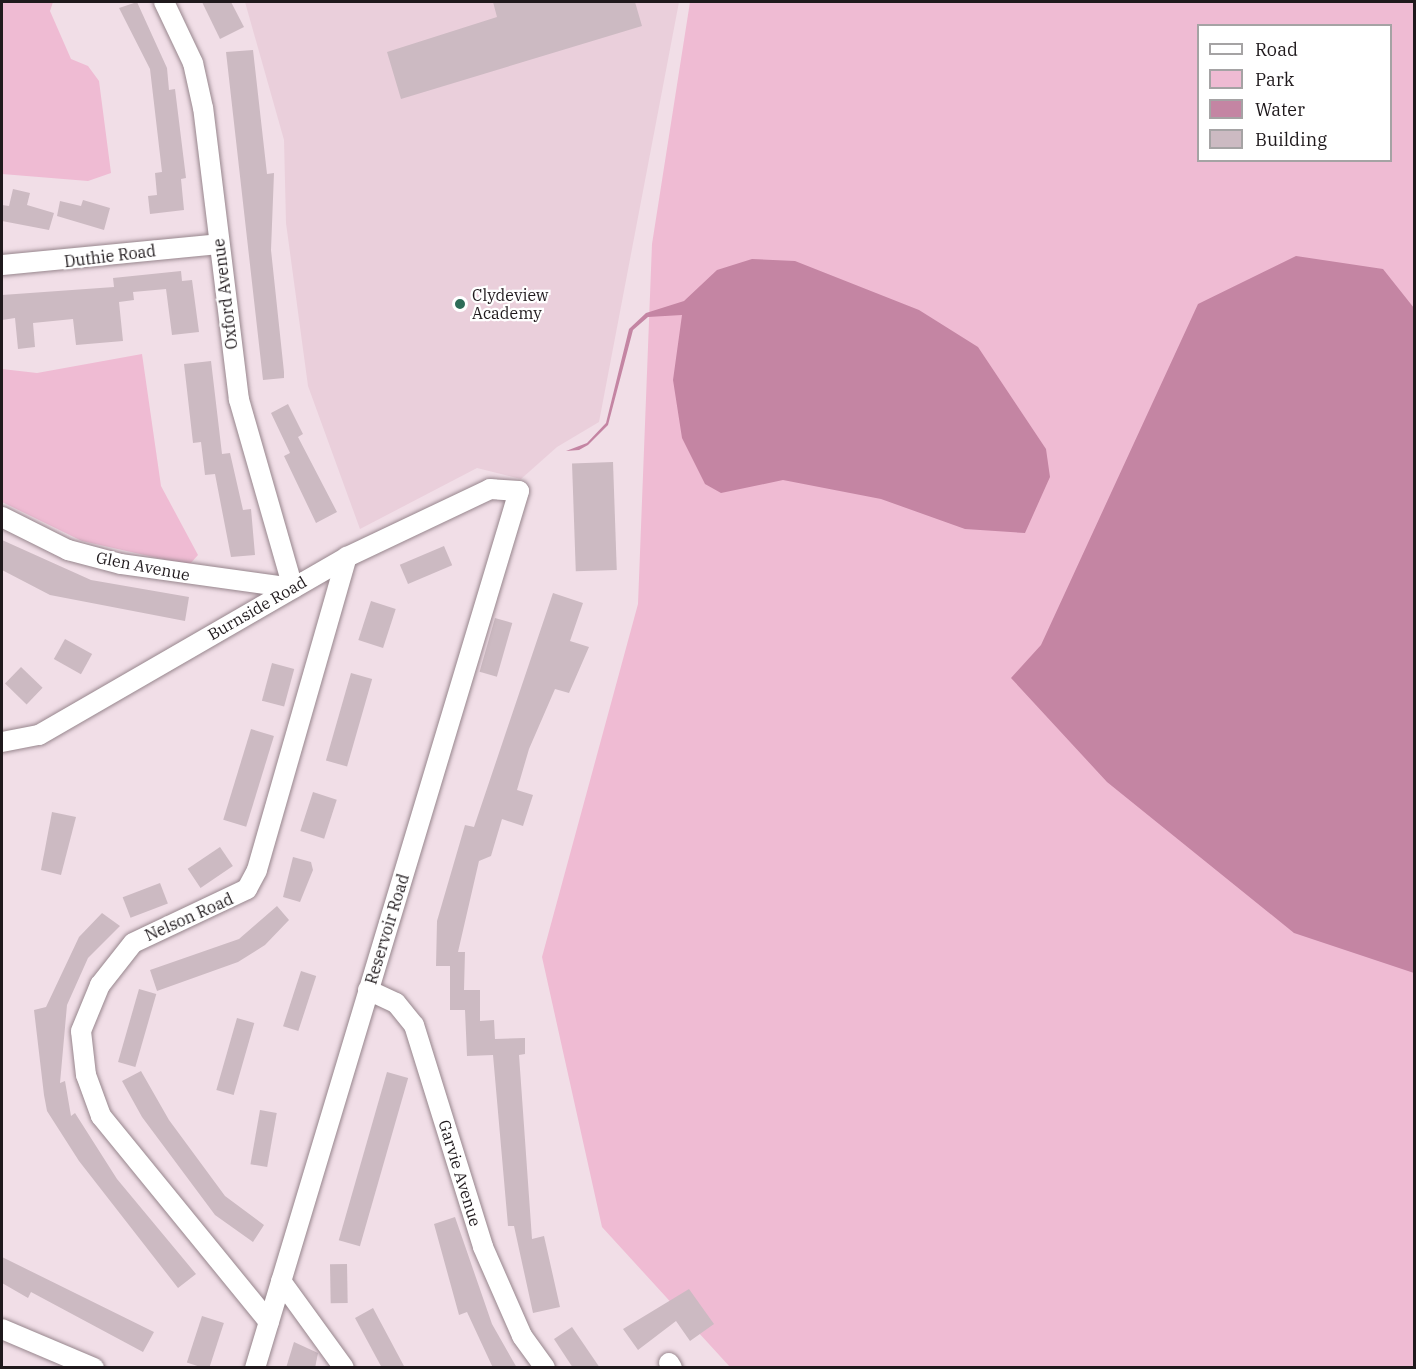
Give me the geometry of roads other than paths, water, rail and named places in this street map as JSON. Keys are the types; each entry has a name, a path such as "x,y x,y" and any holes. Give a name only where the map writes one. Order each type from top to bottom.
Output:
{"street":[{"name":"Oxford Avenue","path":"164,2 193,63 239,400 293,588"},
{"name":"Duthie Road","path":"2,265 219,244"},
{"name":"Burnside Road","path":"2,742 39,735 347,557 490,489 519,491"},
{"name":"Reservoir Road","path":"255,1368 519,491"},
{"name":"Glen Avenue","path":"2,517 68,550 122,564 293,588"},
{"name":"Nelson Road","path":"269,1322 101,1116 86,1075 81,1031 100,985 133,942 231,900 252,879 347,557"},
{"name":"Garvie Avenue","path":"368,990 396,1004 414,1025 483,1247 522,1336 545,1368"},
{"path":"281,1281 344,1368"},
{"path":"2,1329 94,1368"}],"water":[{"path":"1296,256 1383,269 1414,308 1414,973 1294,933 1107,782 1011,678 1041,645 1198,304"},
{"path":"752,259 795,261 919,310 978,347 1046,449 1050,477 1025,533 965,529 881,499 783,480 721,493 705,484 682,438 673,380 682,315 648,317 633,330 608,425 588,445 579,450 566,451 587,443 606,423 629,329 646,313 684,301 717,270"}],"place":[{"name":"Clydeview Academy","path":"460,304"}]}
